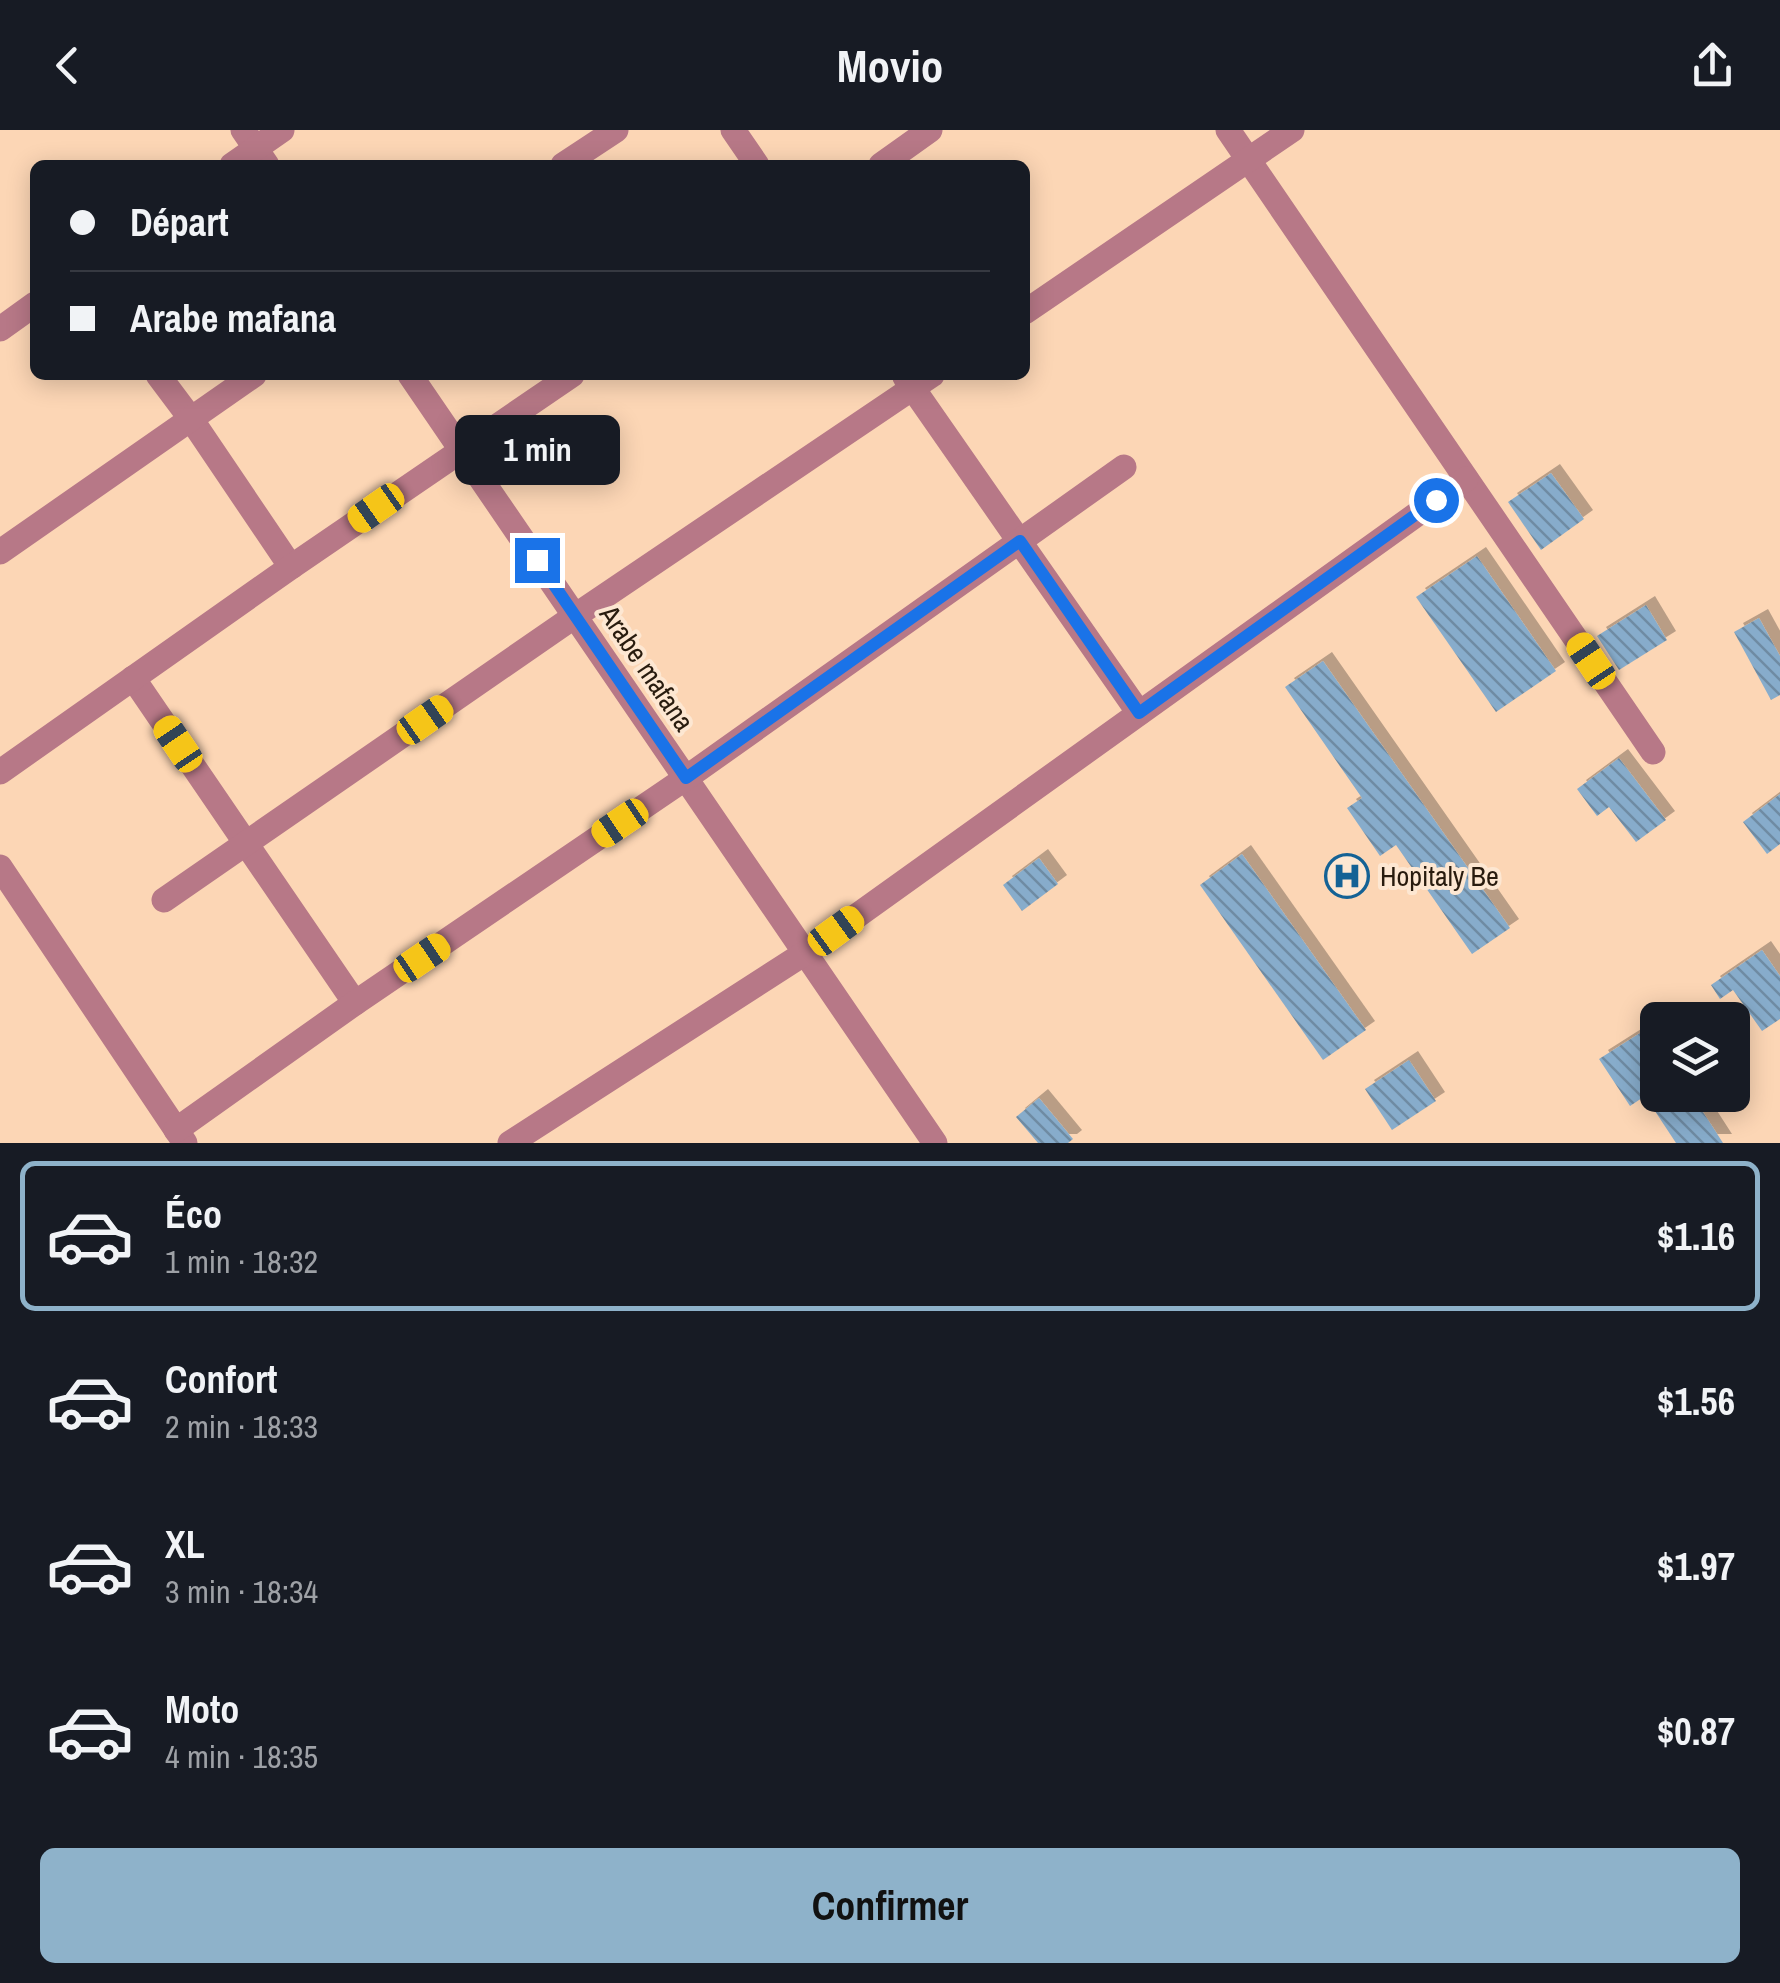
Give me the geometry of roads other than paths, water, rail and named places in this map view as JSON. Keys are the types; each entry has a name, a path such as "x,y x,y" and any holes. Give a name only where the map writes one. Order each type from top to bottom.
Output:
{"street":[{"path":"255,148 282,130"},
{"path":"571,160 616,130"},
{"path":"733,130 754,160"},
{"path":"888,160 930,130"},
{"path":"1228,130 1653,752"},
{"path":"1030,309 1292,130"},
{"path":"0,329 30,308"},
{"path":"162,380 291,566"},
{"path":"0,552 247,380"},
{"name":"Arabe mafana","path":"413,380 935,1143"},
{"path":"0,772 291,566 564,380"},
{"path":"164,900 915,380"},
{"path":"917,380 1020,541 1139,713"},
{"path":"0,868 181,1136 356,1003 686,778 1124,468"},
{"path":"510,1143 805,953 1466,478"},
{"path":"133,678 356,1003"}],"place":[{"name":"Hopitaly Be","path":"1347,876"}]}
